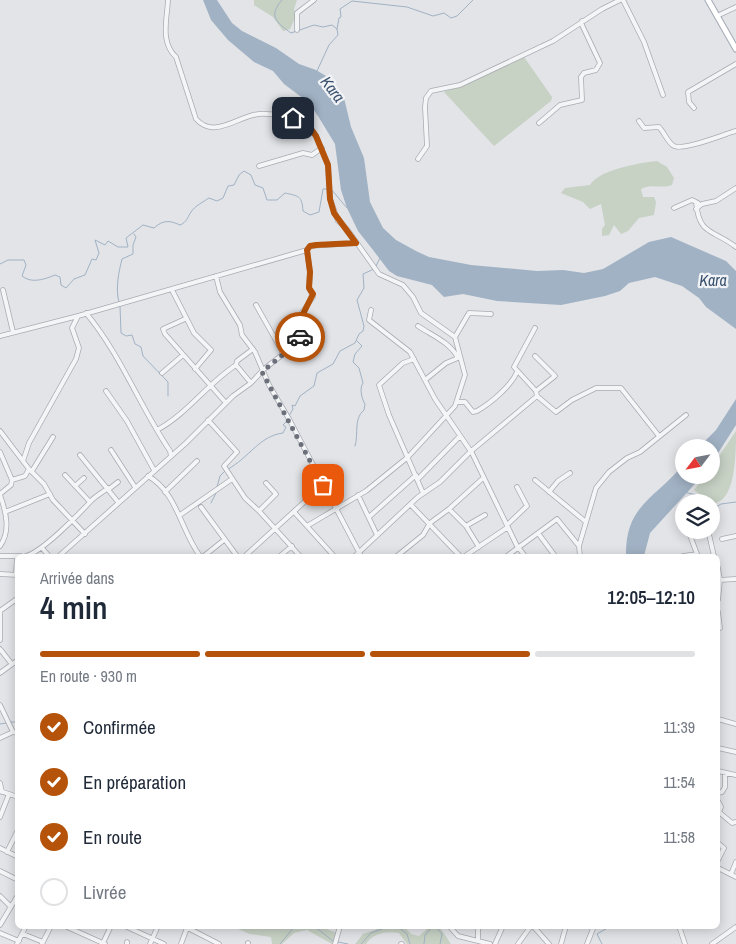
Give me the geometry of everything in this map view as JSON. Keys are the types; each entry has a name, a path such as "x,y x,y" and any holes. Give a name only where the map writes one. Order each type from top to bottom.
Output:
{"main road":[{"path":"708,0 736,49"}],"street":[{"path":"168,0 165,37 169,50 176,57 194,115 200,124 208,129 220,128 237,120 268,114 303,118"},
{"path":"297,30 296,13 314,0"},
{"path":"418,159 426,146 425,107 426,98 431,91 460,85 553,41 621,0 644,42 663,95"},
{"path":"717,16 736,7"},
{"path":"539,123 560,105 582,100 580,77 584,73 596,70 600,63 582,22"},
{"path":"694,108 689,102 688,92 736,64"},
{"path":"291,104 316,136 322,148 328,165 330,199 334,213 379,274 403,285 413,297 421,313 455,337"},
{"path":"639,121 644,128 659,127 673,146 677,147 696,145 736,131"},
{"path":"259,166 277,163 303,153 312,155 322,148"},
{"path":"696,209 702,204 716,201 736,188"},
{"path":"674,208 692,200 702,204"},
{"path":"696,202 701,225 736,247"},
{"path":"0,336 172,290 307,250 310,246 356,243"},
{"path":"61,554 171,456 226,403 301,339 293,325 313,297 309,288 310,272 307,250"},
{"path":"216,276 220,292 240,325 242,335 253,349 262,372 288,418 358,554"},
{"path":"3,290 13,332"},
{"path":"172,290 185,319 194,333 211,350 195,370"},
{"path":"256,305 282,351 282,355"},
{"path":"371,310 369,320 408,349 470,452 517,546 523,554"},
{"path":"86,313 123,366 136,395 171,456"},
{"path":"307,526 381,480 408,457 446,415 457,402 465,380 455,337 469,313 491,314"},
{"path":"23,461 29,443 76,359 79,348 72,328 78,316"},
{"path":"185,319 163,329 169,342 175,345 226,403"},
{"path":"418,326 448,345 459,358"},
{"path":"535,328 514,367 536,391 537,396 556,412 572,400 596,388 621,388 659,436"},
{"path":"157,430 171,422 190,402 211,387 253,349"},
{"path":"162,373 183,355"},
{"path":"535,356 555,376 536,391"},
{"path":"425,380 446,363 459,358"},
{"path":"414,359 400,366 379,385 423,493"},
{"path":"236,365 250,383"},
{"path":"457,402 465,402 473,412 477,411 499,393 515,377 517,372"},
{"path":"106,391 127,421 154,470"},
{"path":"359,554 410,504 451,472 470,452 537,396"},
{"path":"580,554 579,546 596,488 607,474 686,415"},
{"path":"208,420 237,452 224,466 232,479 245,498 259,510 274,530 298,554"},
{"path":"0,431 30,470 85,534"},
{"path":"369,517 417,477 460,436"},
{"path":"12,480 25,476 53,437"},
{"path":"111,450 135,487"},
{"path":"0,452 12,480 11,484 0,494 5,512 7,532 0,546"},
{"path":"80,455 118,502"},
{"path":"165,492 197,461"},
{"path":"0,465 6,464"},
{"path":"549,492 558,481 570,473"},
{"path":"65,475 90,502"},
{"path":"148,476 165,492 180,515 199,554"},
{"path":"75,486 84,478"},
{"path":"180,515 232,479"},
{"path":"399,554 423,535 430,523 449,509 482,479"},
{"path":"534,480 586,522"},
{"path":"30,554 42,548 90,502 118,482"},
{"path":"259,510 276,494 266,483"},
{"path":"247,554 295,513 310,495 323,485"},
{"path":"468,554 507,526 527,506 517,486"},
{"path":"5,512 50,494"},
{"path":"358,495 377,535"},
{"path":"410,504 458,554"},
{"path":"201,506 235,554"},
{"path":"449,509 466,526 479,547"},
{"path":"295,513 332,554"},
{"path":"466,526 485,515"},
{"path":"509,554 517,546 557,519 579,546"},
{"path":"0,532 7,532"},
{"path":"538,533 554,554"},
{"path":"722,539 736,536"},
{"path":"691,539 697,554"},
{"path":"710,539 714,554"},
{"path":"206,554 224,540"},
{"path":"282,554 292,546"},
{"path":"42,548 47,554"},
{"path":"0,556 15,556"},
{"path":"0,574 15,575"},
{"path":"720,580 736,579"},
{"path":"0,640 0,611 15,600"},
{"path":"0,649 11,664"},
{"path":"0,673 15,662"},
{"path":"0,705 15,732 0,738"},
{"path":"720,720 736,724"},
{"path":"720,750 736,752"},
{"path":"720,772 736,775"},
{"path":"720,792 725,787 725,773"},
{"path":"0,783 1,792 15,796"},
{"path":"0,817 10,794"},
{"path":"720,813 732,822 736,822"},
{"path":"7,852 15,836"},
{"path":"720,845 724,848 720,856"},
{"path":"0,848 15,855"},
{"path":"731,874 736,862"},
{"path":"720,869 736,877"},
{"path":"0,871 15,878"},
{"path":"0,896 10,906"},
{"path":"0,925 15,899"},
{"path":"712,944 736,927"},
{"path":"0,932 18,942 25,929"},
{"path":"23,934 43,943 50,929"},
{"path":"70,929 104,944 110,929"},
{"path":"131,929 164,944"},
{"path":"150,944 157,929"},
{"path":"181,944 185,929"},
{"path":"189,929 219,944"},
{"path":"335,944 339,929"},
{"path":"452,929 458,936 490,944"},
{"path":"478,929 478,940"},
{"path":"496,944 502,929"},
{"path":"518,944 530,929"},
{"path":"535,929 549,944"},
{"path":"561,944 565,929"},
{"path":"587,944 593,929"},
{"path":"680,929 685,944"},
{"path":"84,944 87,938"}],"shaded area":[{"path":"254,0 297,0 294,9 296,16 290,29 283,31 273,17 254,5"},
{"path":"524,57 552,97 551,101 494,146 444,92"},
{"path":"657,161 667,167 674,178 672,185 649,186 641,189 643,197 654,197 656,202 654,215 639,218 628,231 621,234 614,225 609,235 602,236 602,229 605,225 601,204 590,209 583,202 561,193 565,188 590,185 595,179 611,171 631,165"},
{"path":"736,431 733,475 726,495 720,501 720,494 700,494 694,490 699,484 720,484 720,455"},
{"path":"238,929 327,929 336,933 332,944 307,930 294,933 282,944 272,944 271,937 250,934"},
{"path":"377,929 407,929 411,934 419,936 426,929 441,929 451,944 407,944 399,933 390,932 372,937 366,944 355,944 363,934"}],"water":[{"name":"Kara","path":"203,0 217,0 232,23 242,31 276,48 299,64 316,70 331,79 344,98 351,127 364,158 370,202 383,228 396,240 429,257 471,265 537,271 563,270 584,273 603,269 649,242 671,237 726,261 736,271 736,329 682,286 655,277 629,283 620,291 605,296 561,305 497,301 463,294 444,297 432,285 397,276 389,271 358,231 341,190 335,144 318,116 308,102 284,84 273,71 254,62 228,40 211,20"},
{"path":"736,399 736,425 720,450 720,439 707,439 716,430"},
{"path":"675,474 675,484 695,484 686,494 675,494 675,506 650,533 645,554 626,554 627,539 631,525 636,514"}],"waterway":[{"path":"282,0 275,10 275,15 278,22 291,33 314,25 323,27 332,25 337,29 338,35 329,45 317,71"},
{"path":"337,29 339,18 341,17 340,9 352,1 407,7 433,16 444,13 451,18 457,16 473,0"},
{"path":"0,264 8,260 24,260 26,265 22,276 34,280 55,275 60,277 61,285 66,288 74,279 85,275 92,259 96,260 99,253 95,240 105,245 108,241 118,247 128,247 126,238 143,225 154,228 160,223 166,222 180,225 186,221 195,208 209,198 217,201 223,198 228,186 234,185 239,175 244,171 251,175 255,185 263,188 267,200 277,200 285,193 294,195 301,200 303,211 310,215 319,212 323,189 327,189"},
{"path":"331,189 347,208"},
{"path":"119,302 117,286 122,259 133,254 133,245 136,237 134,234"},
{"path":"376,266 380,258"},
{"path":"289,416 293,409 292,405 295,406 300,396 314,386 317,373 333,364 340,351 355,343 359,334 363,331 364,326 357,300 364,288 363,274 374,269"},
{"path":"120,306 121,333 126,336 132,335 135,344 141,347 143,356 168,382 168,396"},
{"path":"355,446 357,422 364,410 365,404 361,394 363,383 359,368 353,362 355,354 362,346 357,341"},
{"path":"228,469 267,438 283,433 286,427 283,425 288,420"},
{"path":"217,487 220,476 225,471"},
{"path":"684,492 692,494"},
{"path":"211,503 216,493"},
{"path":"720,505 736,502"},
{"path":"0,724 7,723"},
{"path":"280,944 292,929"},
{"path":"318,929 333,941 348,944"},
{"path":"361,944 371,933 382,929"},
{"path":"401,929 407,934 410,944"},
{"path":"424,944 425,935 430,929"},
{"path":"438,929 442,934 440,944"},
{"path":"602,944 597,934 606,929"}],"way so far":[{"path":"300,337 300,340 273,364 264,368 262,372 323,485"}],"route":[{"path":"293,118 303,118 316,136 328,165 331,182 330,199 334,213 340,224 347,229 356,243 316,245 310,246 307,250 310,272 308,284 313,297 303,314 293,325 300,337"}]}
